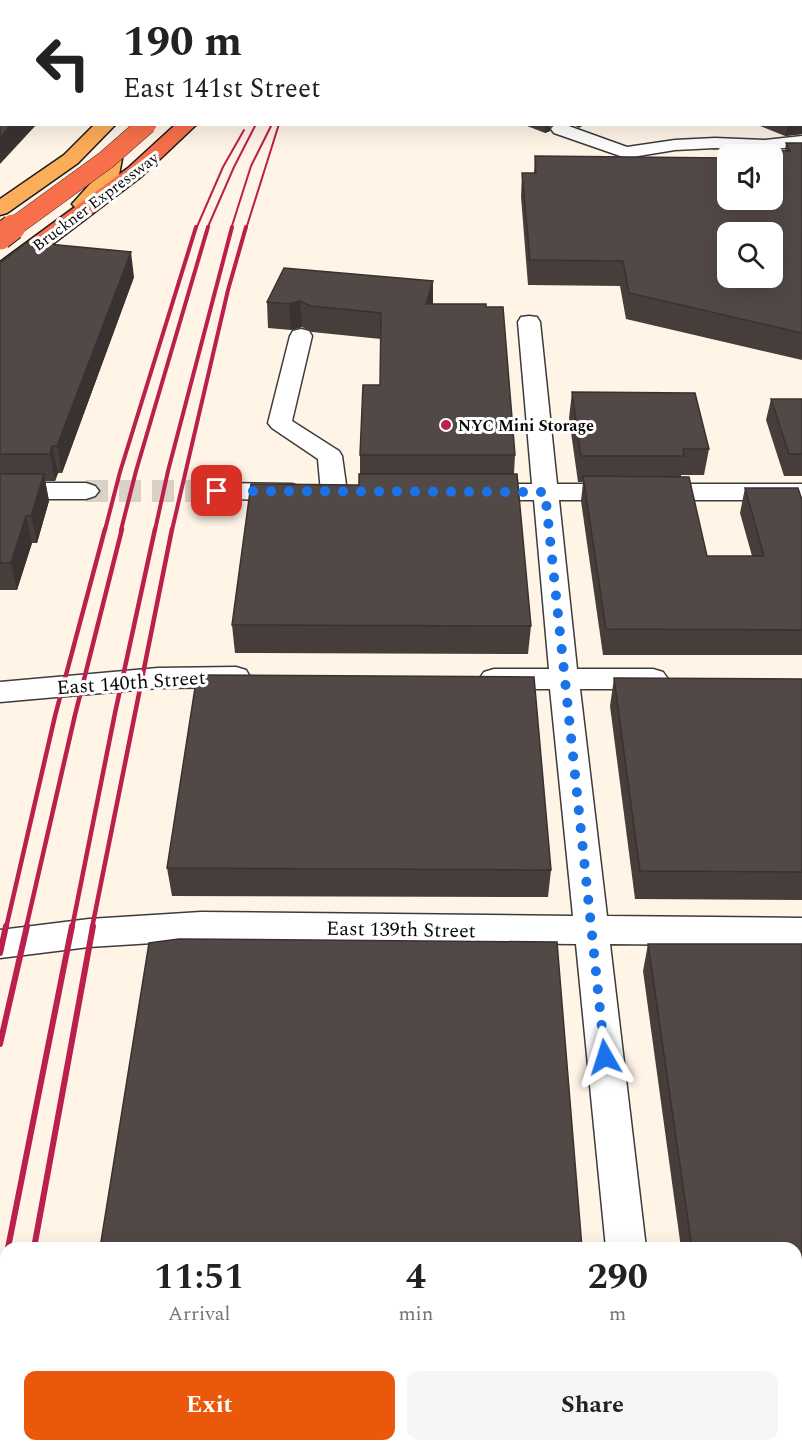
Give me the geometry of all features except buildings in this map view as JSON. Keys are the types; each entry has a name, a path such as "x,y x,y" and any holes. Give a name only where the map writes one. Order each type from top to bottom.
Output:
{"highway":[{"name":"Bruckner Expressway","path":"0,237 106,160 145,126"},
{"name":"Bruckner Expressway","path":"0,273 135,172 186,126"}],"main road":[{"path":"71,159 88,126"},
{"path":"0,209 71,159 105,126"},
{"path":"0,249 81,189 112,159 137,126"},
{"path":"0,267 141,160 173,126"},
{"path":"83,204 109,175 112,159"}],"street":[{"path":"560,129 626,153 675,145 714,143 765,145 802,141"},
{"path":"529,322 564,679 625,1242"},
{"path":"217,491 345,492 330,456 280,423 302,336"},
{"path":"0,491 86,491"},
{"path":"460,492 802,492"},
{"name":"East 140th Street","path":"0,692 158,678 267,677"},
{"path":"469,678 684,679"},
{"name":"East 139th Street","path":"0,944 100,932 201,926 802,932"}],"tunnel":[{"path":"86,491 217,491"}],"railway":[{"path":"207,229 255,126"},
{"path":"231,229 251,166 271,126"},
{"path":"246,229 278,126"},
{"path":"196,229 223,167 244,130"},
{"path":"105,530 120,472 196,227"},
{"path":"121,530 136,471 208,227"},
{"path":"155,530 168,471 232,227"},
{"path":"172,530 228,290 246,227"},
{"path":"6,928 55,716 105,529"},
{"path":"26,928 75,715 122,529"},
{"path":"72,928 155,529"},
{"path":"92,928 172,529"},
{"path":"0,953 6,926"},
{"path":"0,1044 27,926"},
{"path":"9,1242 72,926"},
{"path":"35,1242 93,926"}],"place":[{"name":"NYC Mini Storage","path":"446,425"}],"route":[{"path":"217,491 545,492 605,1057"}]}
